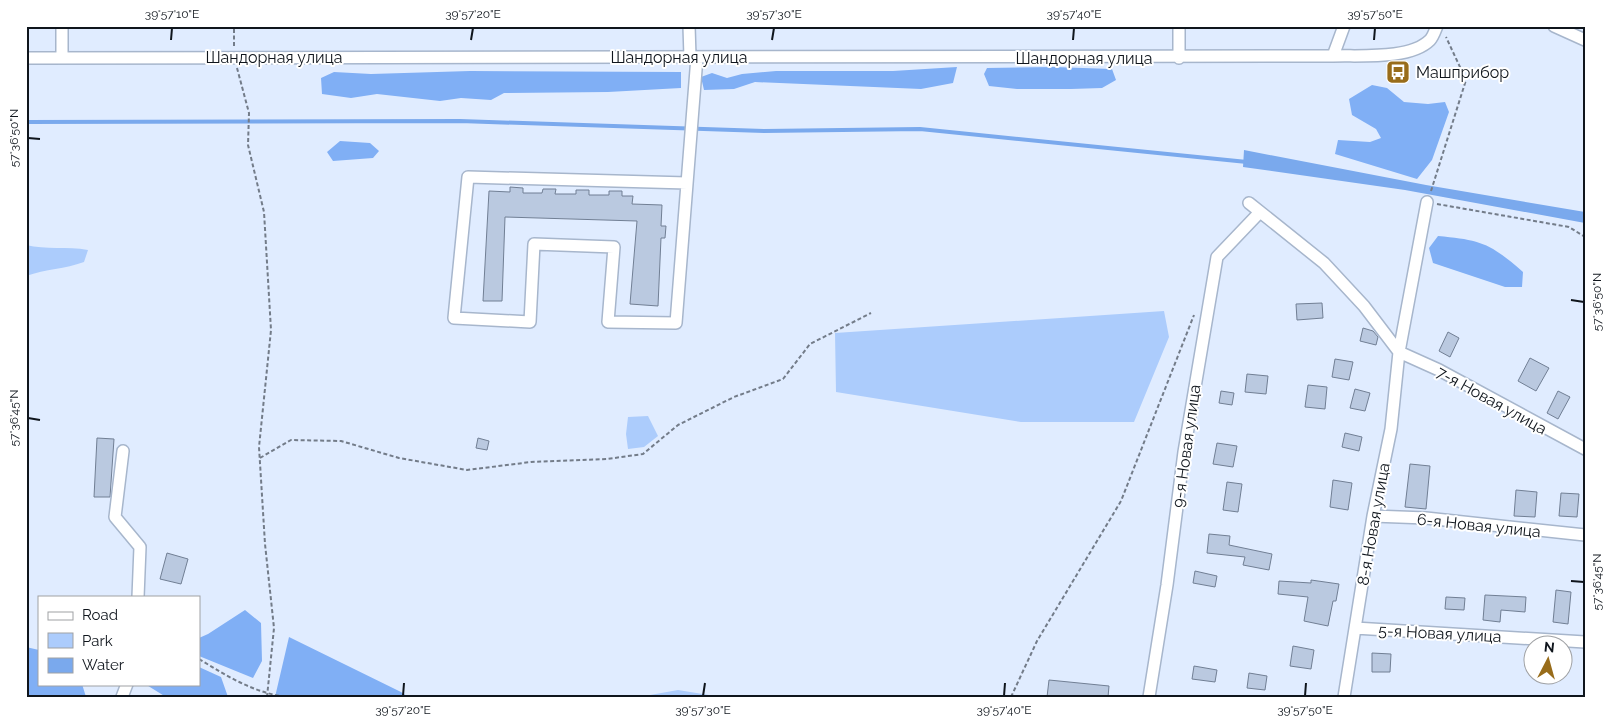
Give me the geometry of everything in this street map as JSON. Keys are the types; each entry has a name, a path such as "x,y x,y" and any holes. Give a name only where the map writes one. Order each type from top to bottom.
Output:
{"street":[{"path":"62,26 62,58"},
{"path":"687,183 468,177 454,318 530,322 534,244 614,247 608,322 676,322 687,183 693,57 688,26"},
{"path":"1178,58 1179,26"},
{"path":"1333,56 1344,26"},
{"path":"1554,26 1585,40"},
{"name":"Шандорная улица","path":"26,58 1178,58 1333,56 1398,54 1416,50 1441,31"},
{"path":"1249,202 1324,264 1364,306 1399,352"},
{"name":"8-я Новая улица","path":"1344,697 1373,516 1391,429 1399,352 1428,202"},
{"name":"9-я Новая улица","path":"1149,697 1166,594 1184,452 1217,257 1260,212"},
{"name":"7-я Новая улица","path":"1399,352 1439,370 1585,449"},
{"path":"123,451 115,517 140,547 138,596"},
{"name":"6-я Новая улица","path":"1373,516 1426,518 1585,535"},
{"name":"5-я Новая улица","path":"1355,628 1585,642"}],"path":[{"path":"1441,31 1466,80 1428,202 1569,227 1585,237"},
{"path":"249,113 248,144 264,212 271,330 260,458 265,544 274,628 267,696"},
{"path":"1011,697 1036,641 1121,501 1196,312"},
{"path":"260,458 291,440 341,441 399,458 467,470 531,462 643,454 678,425 734,397 783,379 810,344 871,314"},
{"path":"200,660 242,685 267,696 286,697"}],"green space":[{"path":"26,245 88,250 84,262 26,276"},
{"path":"1164,311 1169,337 1134,422 1021,422 836,392 835,333"},
{"path":"648,416 658,436 644,447 628,449 626,434 628,417"},
{"path":"678,690 721,697 639,697"}],"shaded area":[{"path":"957,67 953,83 921,89 755,82 734,89 704,90 701,77 712,73 727,78 742,74 776,71 893,71"},
{"path":"1054,67 1112,69 1116,80 1102,88 1017,89 989,86 984,74 987,68"},
{"path":"470,71 681,72 681,88 608,92 504,93 491,100 461,98 440,101 377,94 351,98 322,94 321,78 334,72 371,74"},
{"path":"1372,85 1387,88 1404,102 1428,104 1445,102 1449,112 1432,160 1417,179 1335,154 1338,140 1370,142 1381,138 1376,129 1352,115 1349,99"},
{"path":"340,141 370,143 379,151 373,158 333,161 327,152"},
{"path":"1438,236 1465,239 1493,249 1523,272 1522,287 1505,287 1433,263 1429,248"},
{"path":"245,610 261,623 262,661 253,678 200,656 200,638"},
{"path":"289,637 401,692 408,697 275,697"},
{"path":"26,647 38,650 38,686 83,686 86,697 26,697"},
{"path":"200,667 221,677 228,697 166,697 148,686 200,686"}],"water":[{"path":"1244,150 1426,185 1585,212 1585,223 1405,190 1243,167"}],"building":[{"path":"510,187 523,188 523,193 542,193 543,189 556,189 555,194 576,194 576,190 589,190 589,195 609,195 609,191 622,191 622,196 633,196 632,204 662,205 661,226 666,226 665,238 661,238 658,306 630,304 637,221 505,217 502,301 483,301 489,191 510,192"},
{"path":"1322,303 1323,318 1297,320 1296,304"},
{"path":"1363,328 1373,331 1378,337 1376,345 1360,341"},
{"path":"1448,332 1459,338 1450,357 1439,351"},
{"path":"1530,358 1549,368 1536,391 1518,381"},
{"path":"1335,359 1353,362 1349,380 1332,377"},
{"path":"1247,374 1268,376 1266,394 1245,392"},
{"path":"1308,385 1327,387 1325,409 1305,407"},
{"path":"1355,389 1370,393 1365,411 1350,408"},
{"path":"1221,391 1234,393 1232,405 1219,403"},
{"path":"1558,391 1570,397 1558,419 1547,413"},
{"path":"1345,433 1362,437 1359,451 1342,447"},
{"path":"97,438 114,439 110,497 94,497"},
{"path":"478,438 489,441 487,450 476,448"},
{"path":"1217,443 1237,446 1233,467 1213,464"},
{"path":"1410,464 1430,466 1426,509 1405,507"},
{"path":"1333,480 1352,483 1348,510 1330,507"},
{"path":"1227,482 1242,484 1238,512 1223,510"},
{"path":"1516,490 1537,492 1535,517 1514,516"},
{"path":"1561,493 1579,494 1577,517 1559,516"},
{"path":"1209,534 1230,536 1229,545 1272,554 1269,570 1243,565 1245,557 1207,553"},
{"path":"167,553 188,559 181,584 160,579"},
{"path":"1195,571 1217,576 1215,587 1193,583"},
{"path":"1311,580 1339,584 1328,626 1304,621 1308,597 1278,594 1279,581 1311,583"},
{"path":"1556,590 1571,592 1568,624 1553,622"},
{"path":"1485,595 1526,597 1525,612 1501,610 1500,622 1483,620"},
{"path":"1446,597 1465,598 1464,610 1445,609"},
{"path":"1293,646 1314,650 1311,669 1290,666"},
{"path":"1372,653 1391,654 1390,672 1372,672"},
{"path":"1194,666 1217,670 1215,682 1192,679"},
{"path":"1249,673 1267,676 1265,690 1247,688"},
{"path":"1049,680 1109,686 1108,697 1047,697"}],"waterway":[{"path":"26,122 460,121 764,131 920,129 1247,162"}],"place":[{"name":"Машприбор","path":"1398,72"}]}
